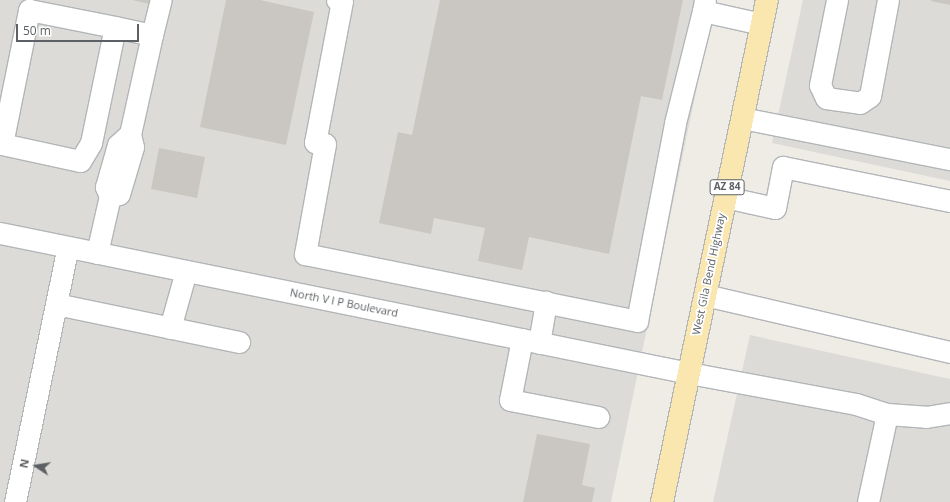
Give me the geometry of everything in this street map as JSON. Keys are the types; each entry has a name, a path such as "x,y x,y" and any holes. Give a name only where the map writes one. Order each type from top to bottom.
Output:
{"main road":[{"name":"West Gila Bend Highway","path":"662,502 767,0"}],"street":[{"path":"97,253 110,196 119,194 133,147 130,134 161,0"},
{"path":"337,0 342,1 316,142 325,144 305,254 637,321 675,123 704,5 762,24"},
{"path":"837,0 820,85 826,98 860,103 870,96 888,0"},
{"path":"115,26 91,143 80,161 2,144 29,10 115,26 152,35"},
{"path":"742,118 950,158"},
{"path":"725,197 775,208 783,167 950,200"},
{"name":"North V I P Boulevard","path":"0,233 688,373 856,404 887,414 926,417 950,413"},
{"path":"15,502 68,247"},
{"path":"170,328 186,271"},
{"path":"705,295 950,352"},
{"path":"546,302 530,341 513,372 510,400 598,417"},
{"path":"56,304 239,342"},
{"path":"868,502 887,414"}],"shaded area":[{"path":"0,0 715,0 611,502 0,502"},
{"path":"803,0 950,0 950,181 772,143"},
{"path":"750,335 950,379 950,502 713,502"}],"building":[{"path":"132,0 155,0 154,5"},
{"path":"226,0 260,0 314,12 286,145 200,127"},
{"path":"440,0 683,0 662,100 641,96 609,254 529,237 522,270 478,261 485,228 434,218 431,234 379,223 398,132 412,135"},
{"path":"950,0 950,5 931,1"},
{"path":"159,148 205,157 197,198 151,189"},
{"path":"537,434 590,444 582,485 595,488 592,502 523,502"}]}
